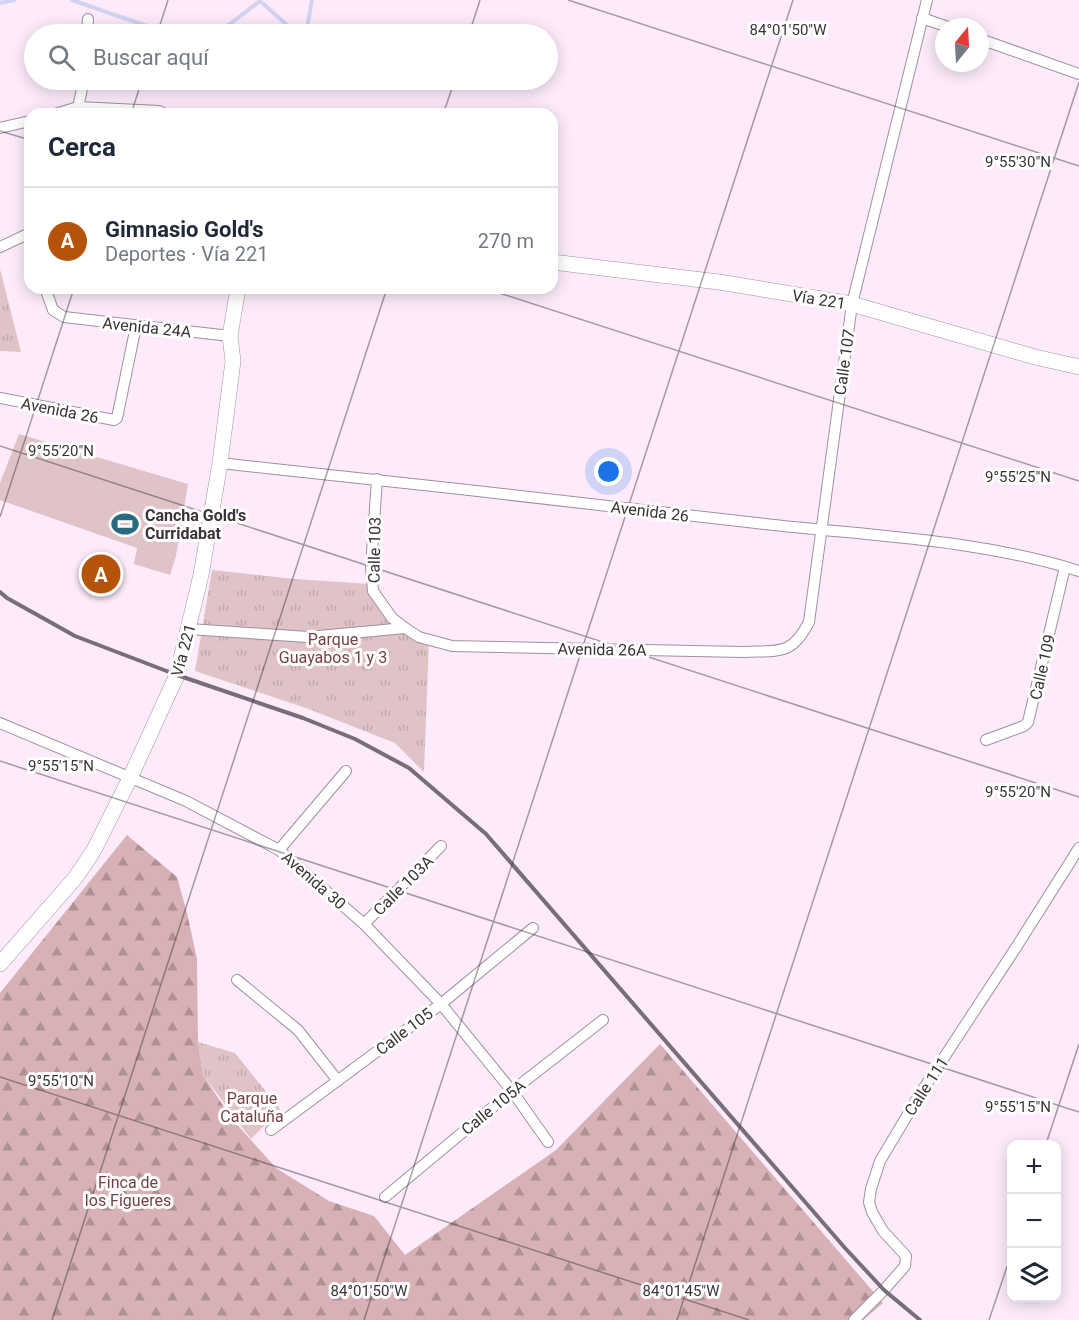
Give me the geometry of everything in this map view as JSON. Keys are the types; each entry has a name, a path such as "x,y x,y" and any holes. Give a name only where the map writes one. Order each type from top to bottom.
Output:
{"main road":[{"name":"Vía 221","path":"558,263 719,282 852,304 1035,357 1079,367"},
{"name":"Vía 221","path":"0,964 76,877 93,850 130,778 177,675 201,575 220,463 233,361 230,336 237,294"}],"street":[{"name":"Calle 107","path":"786,649 800,639 808,622 852,304 927,0"},
{"path":"922,18 935,22"},
{"path":"88,19 88,24"},
{"path":"989,42 1079,74"},
{"path":"78,107 82,90"},
{"path":"75,108 98,108"},
{"path":"0,128 24,122"},
{"path":"0,247 24,235"},
{"name":"Avenida 24A","path":"47,294 53,310 64,317 230,336"},
{"name":"Avenida 26","path":"0,398 114,420 118,415 136,326"},
{"name":"Avenida 26","path":"220,463 822,531 939,542 1079,571"},
{"name":"Calle 103","path":"377,479 371,567 373,591 392,618 419,637"},
{"name":"Calle 109","path":"986,740 1024,726 1028,722 1065,567"},
{"path":"189,629 308,637 405,628"},
{"name":"Avenida 26A","path":"419,637 452,646 743,652 786,649"},
{"name":"Avenida 30","path":"0,723 186,801 279,850 364,924 441,1004 512,1092 548,1142"},
{"path":"279,850 346,771"},
{"name":"Calle 103A","path":"364,924 441,846"},
{"name":"Calle 111","path":"854,1320 884,1290 907,1262 906,1256 883,1231 869,1202 880,1161 920,1094 1079,848"},
{"name":"Calle 105","path":"271,1130 441,1004 533,928"},
{"path":"237,980 298,1030 338,1081"},
{"name":"Calle 105A","path":"385,1197 603,1020"}],"green space":[{"path":"0,269 21,352 0,351"},
{"name":"Cancha Gold's Curridabat","path":"19,434 188,484 176,556 170,575 134,564 137,548 0,500 0,483"},
{"name":"Parque Guayabos 1 y 3","path":"212,570 370,584 388,613 429,640 424,772 395,743 306,708 195,671"},
{"name":"Finca de los Figueres","path":"127,835 177,877 197,959 198,1042 203,1075 232,1119 276,1168 329,1201 374,1216 405,1255 556,1150 660,1044 883,1303 863,1320 0,1320 0,993"},
{"name":"Parque Cataluña","path":"198,1042 235,1053 280,1109 251,1139 203,1075"}],"waterway":[{"path":"0,3 14,0"},
{"path":"72,0 141,24"},
{"path":"308,24 312,0"},
{"path":"230,24 260,1 286,24"}],"railway":[{"path":"0,592 75,636 177,675 303,718 355,739 409,768 486,834 845,1248 884,1290 920,1320"}],"place":[{"name":"Cancha Gold's Curridabat","path":"125,524"},
{"name":"Gimnasio Gold's","path":"101,574"}]}
